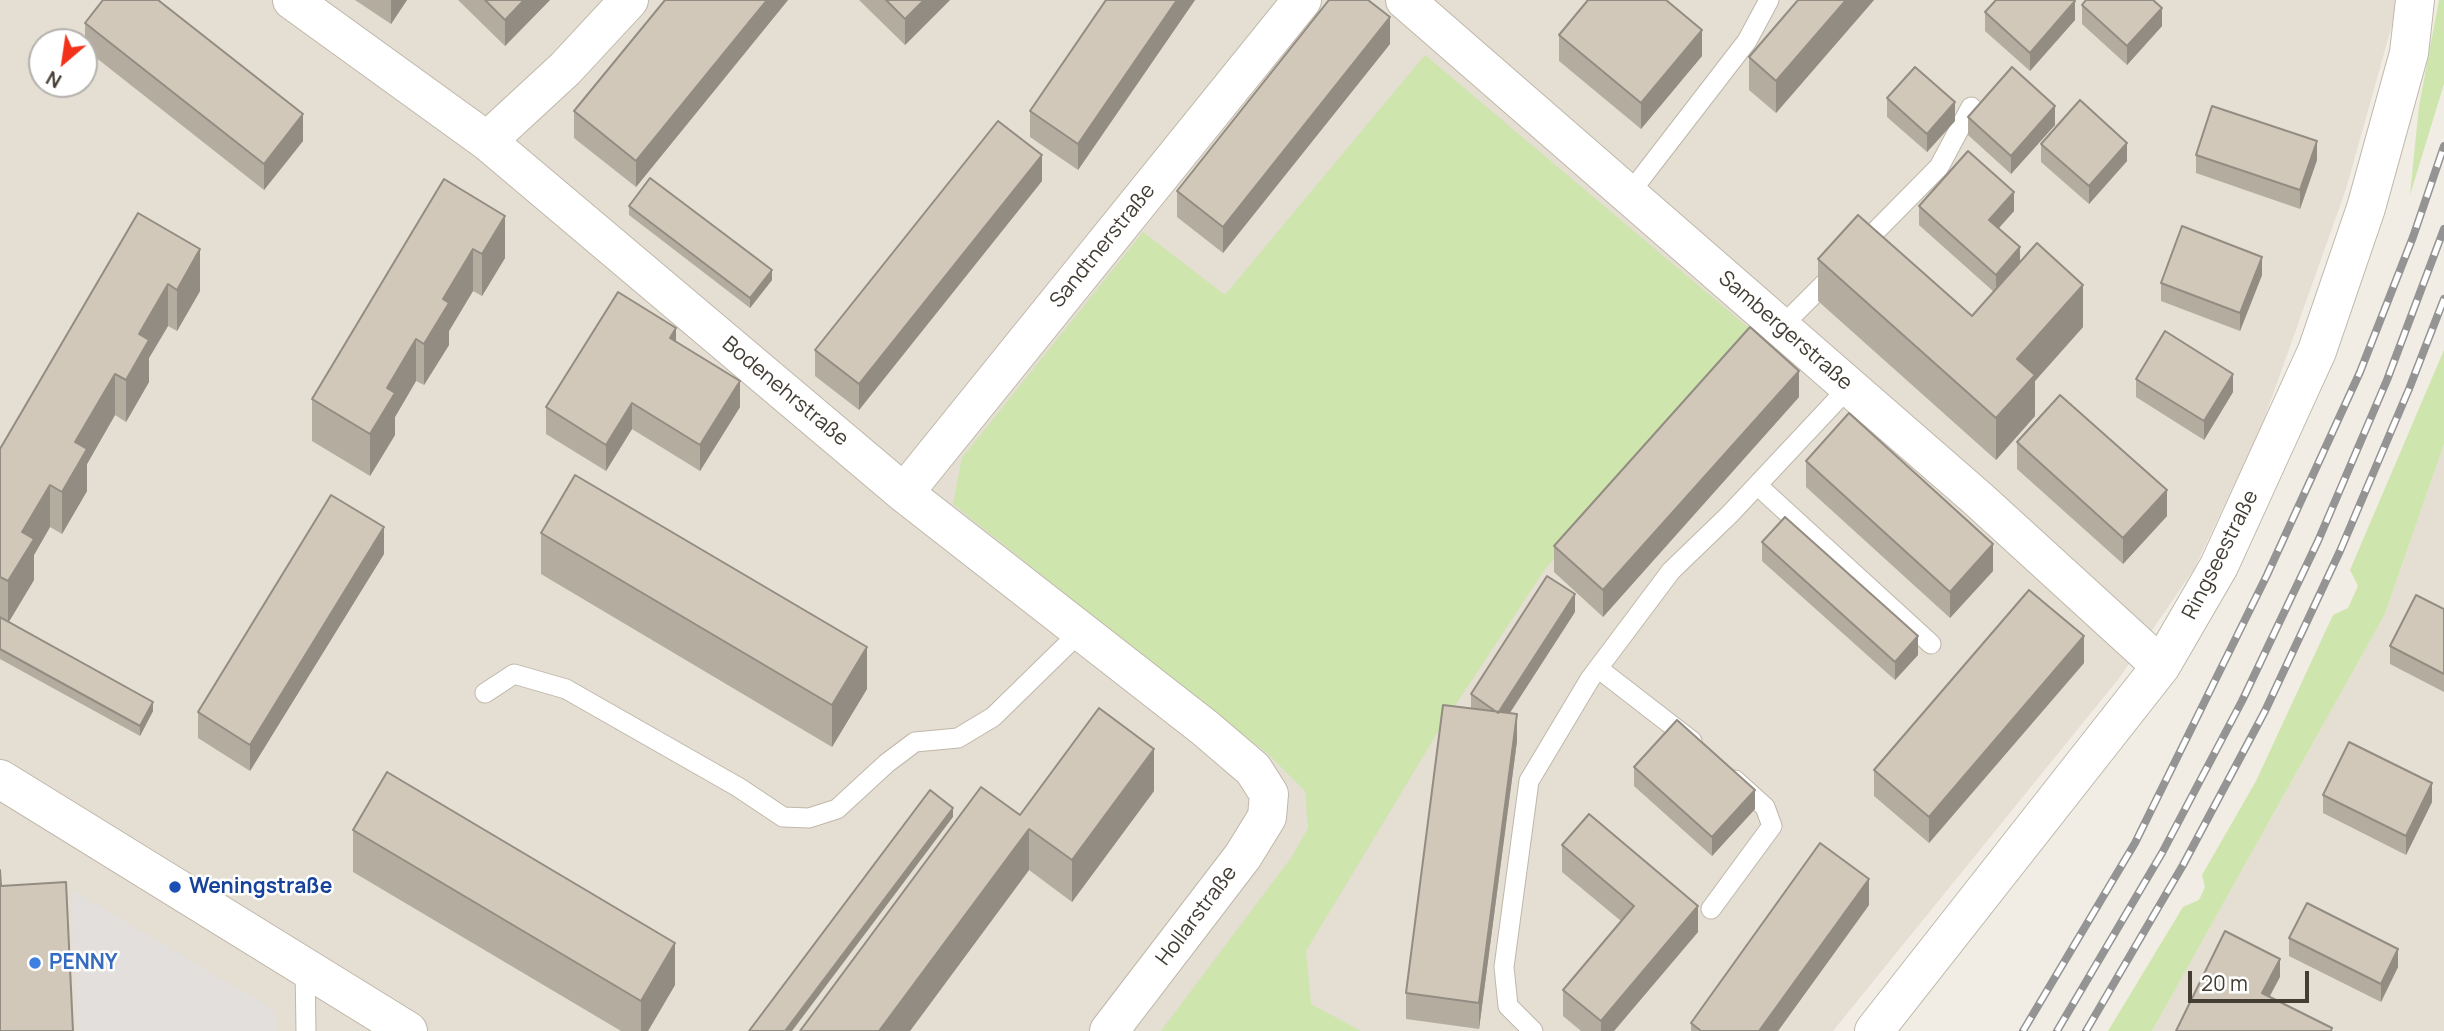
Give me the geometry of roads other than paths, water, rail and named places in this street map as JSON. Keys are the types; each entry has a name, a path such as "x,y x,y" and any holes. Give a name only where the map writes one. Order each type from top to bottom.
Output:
{"street":[{"name":"Bodenehrstraße","path":"292,0 487,141 904,492 1205,728 1253,769 1269,794"},
{"path":"487,141 565,69 629,0"},
{"name":"Sandtnerstraße","path":"904,492 1302,0"},
{"name":"Sambergerstraße","path":"1405,0 1977,498 2161,666"},
{"name":"Ringseestraße","path":"1874,1031 2161,666 2219,566 2317,351 2373,182 2409,53 2415,0"},
{"path":"0,779 408,1031"},
{"name":"Hollarstraße","path":"1110,1031 1243,856 1267,817 1269,794"}],"lane":[{"path":"1629,194 1747,41 1769,0"},
{"path":"1781,327 1939,167 1971,107"},
{"path":"1533,1031 1508,1006 1504,967 1529,781 1599,669 1671,571 1849,387"},
{"path":"1757,485 1931,644"},
{"path":"485,693 514,674 566,689 737,787 783,817 809,818 837,808 887,762 915,742 958,738 993,718 1081,631"},
{"path":"1599,669 1714,761 1765,807 1772,826 1711,909"},
{"path":"305,967 306,1031"}],"railway":[{"path":"2023,1031 2135,843 2267,575 2360,372 2413,237 2444,146"},
{"path":"2057,1031 2162,853 2242,701 2318,541 2387,380 2444,229"},
{"path":"2086,1031 2183,865 2265,711 2340,551 2444,299"}],"place":[{"name":"Weningstraße","path":"175,887"},
{"name":"PENNY","path":"35,963"}]}
